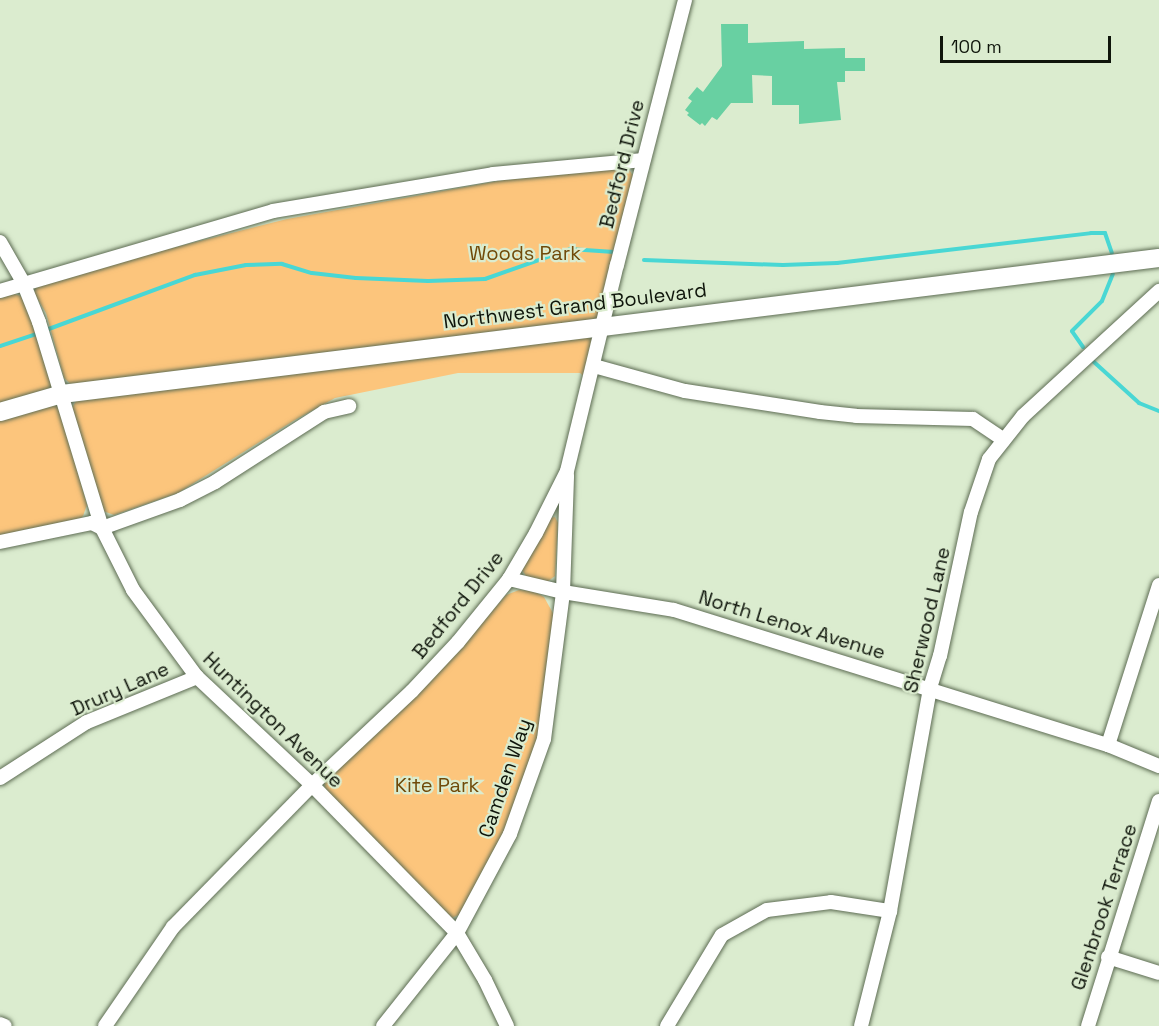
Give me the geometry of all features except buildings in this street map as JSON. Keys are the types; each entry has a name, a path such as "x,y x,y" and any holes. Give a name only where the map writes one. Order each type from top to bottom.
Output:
{"street":[{"name":"Bedford Drive","path":"105,1026 173,927 312,785 451,651 509,579 567,471 604,325 616,265 685,0"},
{"path":"0,291 23,282 273,211 493,174 644,160"},
{"name":"Huntington Avenue","path":"0,242 23,282 39,322 102,528 133,590 197,677 312,785 457,933 485,980 507,1026"},
{"name":"Northwest Grand Boulevard","path":"0,412 62,394 1159,258"},
{"name":"Sherwood Lane","path":"861,1026 890,911 930,688 940,656 970,512 989,459 1023,416 1159,291"},
{"path":"594,366 685,391 820,412 856,416 973,419 1004,440"},
{"path":"0,542 92,523 102,528 180,500 214,482 324,412 349,406"},
{"name":"Camden Way","path":"383,1026 457,933 510,834 544,739 563,592 567,471"},
{"name":"North Lenox Avenue","path":"509,579 563,592 674,610 1108,745 1159,766"},
{"path":"1108,745 1159,585"},
{"name":"Drury Lane","path":"0,778 87,722 197,677"},
{"name":"Glenbrook Terrace","path":"1088,1026 1159,801"},
{"path":"667,1026 722,935 767,910 831,902 890,911"},
{"path":"1108,957 1159,973"},
{"path":"0,1024 5,1026"}],"green space":[{"name":"Woods Park","path":"628,168 634,177 598,318 592,320 74,387 64,378 46,313 34,293 36,287 93,268 287,219 504,180"},
{"path":"14,294 21,296 24,300 40,340 52,388 0,404 0,298"},
{"path":"589,334 594,340 585,377 580,373 458,373 335,398 295,420 178,493 114,515 103,511 72,408 76,401"},
{"path":"56,405 60,408 87,505 83,516 78,520 0,537 0,420"},
{"path":"555,517 558,523 555,576 547,582 528,579 522,570 550,518"},
{"name":"Kite Park","path":"519,590 534,591 544,597 554,615 545,708 527,781 512,819 461,914 452,918 326,792 324,783 464,644 506,595"}],"waterway":[{"path":"644,260 783,265 837,263 1091,233 1105,233 1112,253"},
{"path":"46,330 195,275 246,265 282,264 312,273 356,278 428,281 485,279 570,249 614,252"},
{"path":"1083,347 1072,331 1102,301 1113,274"},
{"path":"0,346 39,333"},
{"path":"1094,362 1139,403 1159,411"}]}
